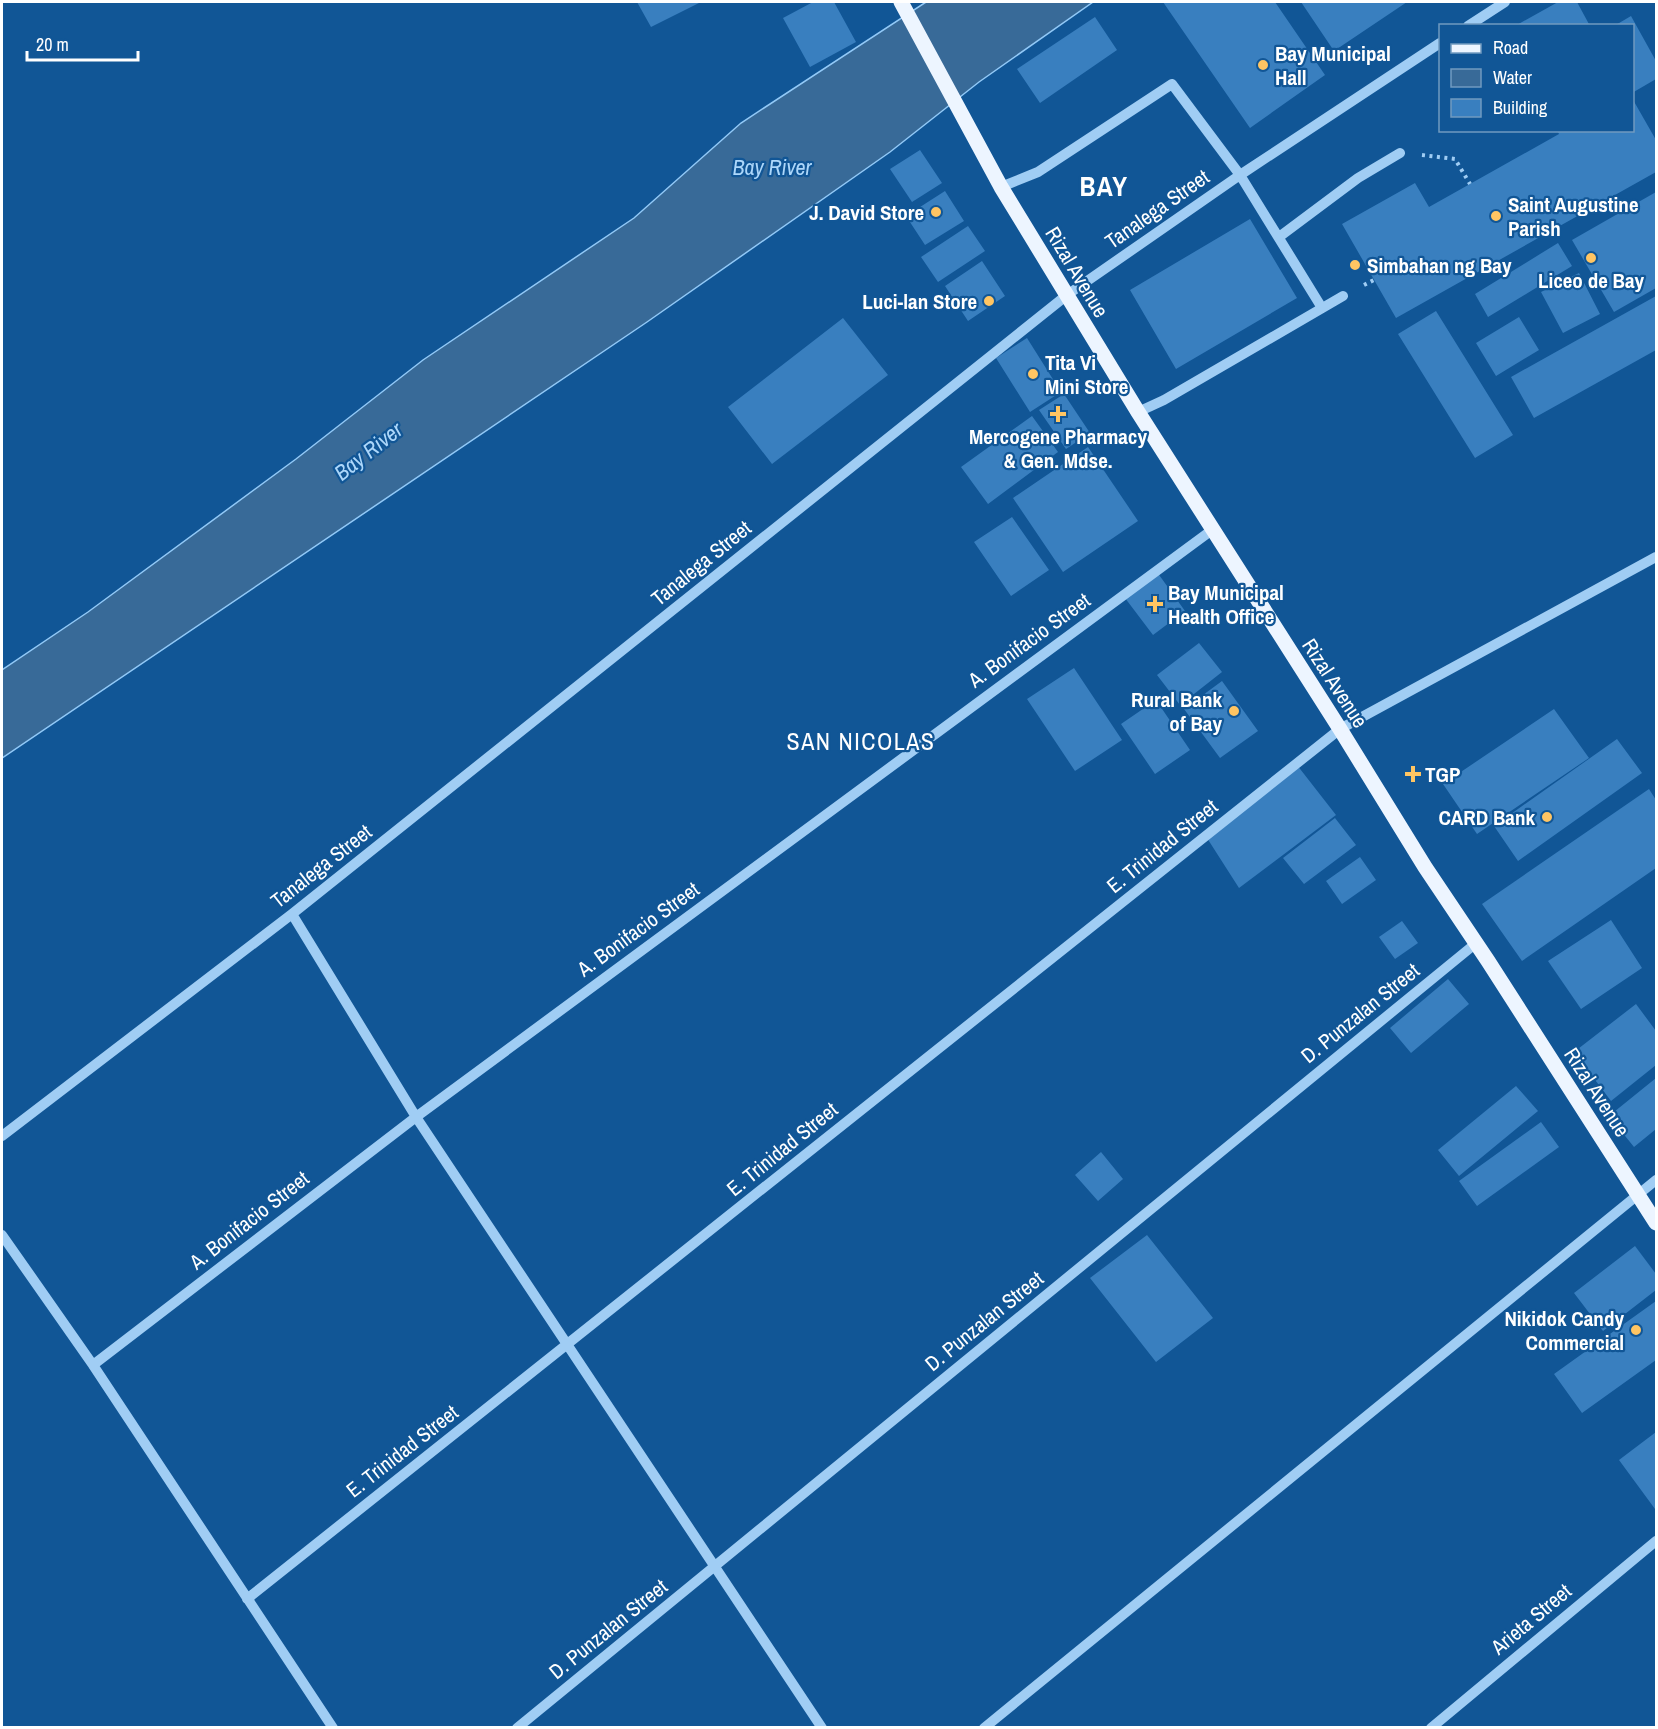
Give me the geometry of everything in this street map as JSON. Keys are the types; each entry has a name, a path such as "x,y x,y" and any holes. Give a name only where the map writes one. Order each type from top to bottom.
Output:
{"main road":[{"name":"Rizal Avenue","path":"903,6 1001,187 1138,412 1425,867 1656,1223"}],"street":[{"path":"1471,24 1504,2"},
{"name":"Tanalega Street","path":"2,1136 292,914 1067,296 1240,175 1439,45"},
{"path":"1001,187 1038,172 1172,84 1240,175 1322,308"},
{"path":"1279,237 1358,178 1400,153"},
{"path":"1138,412 1164,400 1342,297"},
{"name":"A. Bonifacio Street","path":"93,1365 416,1117 1212,530"},
{"name":"E. Trinidad Street","path":"248,1599 1340,729 1656,557"},
{"path":"292,914 416,1117 822,1728"},
{"name":"D. Punzalan Street","path":"517,1728 1475,944"},
{"path":"984,1728 1656,1180"},
{"path":"2,1235 93,1365 333,1728"},
{"name":"Arieta Street","path":"1431,1728 1656,1541"}],"path":[{"path":"1400,153 1455,159 1470,184"}],"water":[{"name":"Bay River","path":"926,2 1093,2 979,82 890,152 647,322 2,758 2,670 88,612 296,459 423,360 634,218 741,123"}],"building":[{"path":"637,2 701,2 651,27"},
{"path":"813,2 834,2 856,42 810,67 783,18"},
{"name":"Bay Municipal Hall","path":"1163,2 1275,2 1325,75 1250,128"},
{"path":"1301,2 1407,2 1334,51"},
{"path":"1558,2 1577,2 1589,24 1519,24"},
{"path":"1631,16 1656,61 1656,79 1634,92 1634,24 1617,24"},
{"path":"1095,17 1117,50 1040,103 1017,69"},
{"name":"Saint Augustine Parish","path":"1634,102 1656,140 1656,172 1396,318 1342,224 1415,183 1429,207 1559,134 1558,132 1634,132"},
{"path":"920,150 942,183 912,202 890,169"},
{"path":"945,191 964,221 925,245 906,216"},
{"path":"1656,192 1656,288 1614,312 1572,240"},
{"path":"1250,219 1297,298 1176,369 1130,290"},
{"path":"968,226 985,251 938,282 921,257"},
{"path":"1558,243 1572,266 1488,317 1475,294"},
{"path":"982,261 1005,296 968,321 945,286"},
{"path":"1579,273 1600,314 1563,333 1541,292"},
{"path":"1656,296 1656,350 1534,418 1511,377"},
{"path":"1436,311 1513,435 1475,458 1398,334"},
{"path":"1519,317 1539,350 1496,376 1476,343"},
{"path":"843,318 888,375 772,464 728,407"},
{"path":"1027,338 1061,392 1030,412 996,358"},
{"path":"1064,394 1090,433 1066,449 1039,410"},
{"path":"1032,416 1058,452 988,504 961,467"},
{"path":"1088,447 1138,521 1063,572 1013,498"},
{"path":"1012,517 1049,570 1011,596 974,542"},
{"name":"Bay Municipal Health Office","path":"1157,572 1185,611 1153,635 1125,598"},
{"path":"1199,643 1222,672 1180,705 1157,675"},
{"path":"1074,668 1122,740 1075,771 1027,699"},
{"path":"1222,681 1258,731 1220,758 1184,709"},
{"path":"1156,700 1190,750 1155,774 1121,724"},
{"path":"1554,709 1589,758 1477,834 1443,784"},
{"path":"1617,739 1642,773 1518,861 1494,826"},
{"path":"1297,765 1336,815 1239,888 1207,838"},
{"path":"1649,789 1656,800 1656,868 1522,961 1482,904"},
{"path":"1335,818 1356,845 1304,884 1283,858"},
{"path":"1360,857 1376,880 1342,904 1326,881"},
{"path":"1611,920 1642,968 1581,1009 1548,961"},
{"path":"1402,921 1418,943 1395,959 1379,937"},
{"path":"1448,979 1469,1004 1411,1053 1390,1028"},
{"path":"1636,1004 1656,1031 1656,1065 1611,1101 1574,1052"},
{"path":"1656,1078 1656,1129 1634,1147 1609,1116"},
{"path":"1516,1086 1538,1111 1459,1176 1438,1150"},
{"path":"1541,1122 1559,1147 1477,1206 1459,1181"},
{"path":"1101,1152 1123,1179 1098,1201 1075,1175"},
{"path":"1147,1235 1213,1318 1156,1362 1090,1278"},
{"path":"1635,1246 1656,1274 1656,1290 1603,1331 1574,1293"},
{"name":"Nikidok Candy Commercial","path":"1656,1301 1656,1360 1582,1413 1554,1374"},
{"path":"1656,1432 1656,1508 1655,1509 1619,1460"}],"place":[{"name":"Bay Municipal Hall","path":"1263,65"},
{"name":"J. David Store","path":"936,212"},
{"name":"Saint Augustine Parish","path":"1496,216"},
{"name":"Liceo de Bay","path":"1591,258"},
{"name":"Simbahan ng Bay","path":"1355,265"},
{"name":"Luci-lan Store","path":"989,301"},
{"name":"Tita Vi Mini Store","path":"1033,374"},
{"name":"Mercogene Pharmacy & Gen. Mdse.","path":"1058,414"},
{"name":"Bay Municipal Health Office","path":"1155,604"},
{"name":"Rural Bank of Bay","path":"1234,711"},
{"name":"TGP","path":"1413,774"},
{"name":"CARD Bank","path":"1547,817"},
{"name":"Nikidok Candy Commercial","path":"1636,1330"}],"district":[{"name":"BAY","path":"1104,186"},
{"name":"SAN NICOLAS","path":"861,741"}]}
